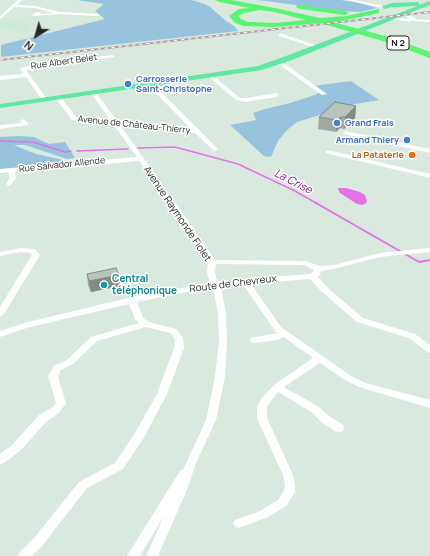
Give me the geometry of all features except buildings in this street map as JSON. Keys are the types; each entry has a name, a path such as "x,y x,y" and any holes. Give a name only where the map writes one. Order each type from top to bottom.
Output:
{"highway":[{"path":"210,0 222,6 232,21 265,27 342,19 364,15 385,7"},
{"name":"N 2","path":"230,0 337,23 430,53"},
{"path":"236,0 349,13 373,12"},
{"name":"N 2","path":"222,6 293,14 321,19"},
{"path":"293,14 257,9 242,11 234,16 236,20 243,23 270,26 338,19 373,12"}],"main road":[{"path":"385,7 430,2"},
{"path":"0,106 258,68 279,62 400,17 430,2"},
{"path":"397,5 416,9"},
{"path":"406,5 416,9"}],"street":[{"path":"0,18 20,0"},
{"path":"349,0 385,7"},
{"path":"14,6 48,9 60,13"},
{"path":"39,15 60,13 98,15"},
{"path":"400,17 430,21"},
{"path":"400,17 417,20"},
{"path":"281,36 318,47"},
{"name":"Rue Albert Belet","path":"44,99 22,70 27,68 112,56"},
{"path":"279,62 324,94"},
{"name":"Rue Albert Belet","path":"0,78 26,75"},
{"path":"211,76 238,99 246,100 276,95"},
{"name":"Avenue de Château-Thierry","path":"150,84 215,149"},
{"name":"Avenue Raymonde Fiolet","path":"93,92 175,206 212,262 211,273 213,281 217,284 222,314 223,342 220,377 211,420 191,463 183,487 152,556"},
{"name":"Avenue de Château-Thierry","path":"58,97 74,119 197,131"},
{"path":"0,127 26,124 23,121"},
{"path":"346,133 430,151"},
{"path":"328,152 430,176"},
{"name":"Rue Salvador Allende","path":"0,171 139,157"},
{"path":"8,184 13,178 12,170"},
{"path":"0,254 21,250 32,251 36,255 0,314"},
{"path":"212,262 305,263 318,269 334,267 364,258 393,253 430,250"},
{"path":"318,269 317,273 312,276 325,290 360,320 412,336 430,350"},
{"name":"Route de Chevreux","path":"1,331 132,300 217,284 312,276"},
{"path":"246,282 272,322 284,334 348,378 362,385 430,404"},
{"path":"24,556 38,542 83,485 119,466 140,436 162,394 179,348 179,338 173,331 146,324 139,319 132,300"},
{"path":"0,460 16,448 43,418 56,410 61,404 52,376 57,368 70,362 94,339 146,324"},
{"path":"254,340 277,337 284,334"},
{"path":"240,523 264,514 282,503 289,492 290,485 288,475 262,418 262,406 265,400 277,387 320,358"},
{"path":"277,387 316,410 325,419 339,428"},
{"name":"Avenue Raymonde Fiolet","path":"133,556 149,528 191,463"}],"shaded area":[{"path":"77,0 191,0 210,7 238,31 1,57 1,45 105,19 95,11 104,4"},
{"path":"258,0 341,0 377,8 360,12 341,11"},
{"path":"21,21 29,23 30,30 25,32 0,27 0,22 10,23"},
{"path":"351,81 379,100 355,104 297,122 287,130 278,141 271,157 264,156 230,125 256,120 253,113 315,95 321,91 313,86"},
{"path":"0,137 34,137 49,144 65,142 75,158 67,159 25,145 14,145 36,154 72,162 0,170"},
{"path":"339,188 346,188 360,192 365,195 367,202 363,205 357,204 340,193"}],"waterway":[{"name":"La Crise","path":"0,141 33,142 65,152 71,151"},
{"name":"La Crise","path":"138,148 175,147 238,164 293,190 318,204"},
{"name":"La Crise","path":"77,151 128,149"},
{"name":"La Crise","path":"316,203 419,262 430,260"}],"railway":[{"path":"0,60 430,12"}],"place":[{"name":"Carrosserie Saint-Christophe","path":"128,84"},
{"name":"Grand Frais","path":"337,123"},
{"name":"Armand Thiery","path":"407,140"},
{"name":"La Pataterie","path":"412,155"},
{"name":"Central téléphonique","path":"104,285"}]}
